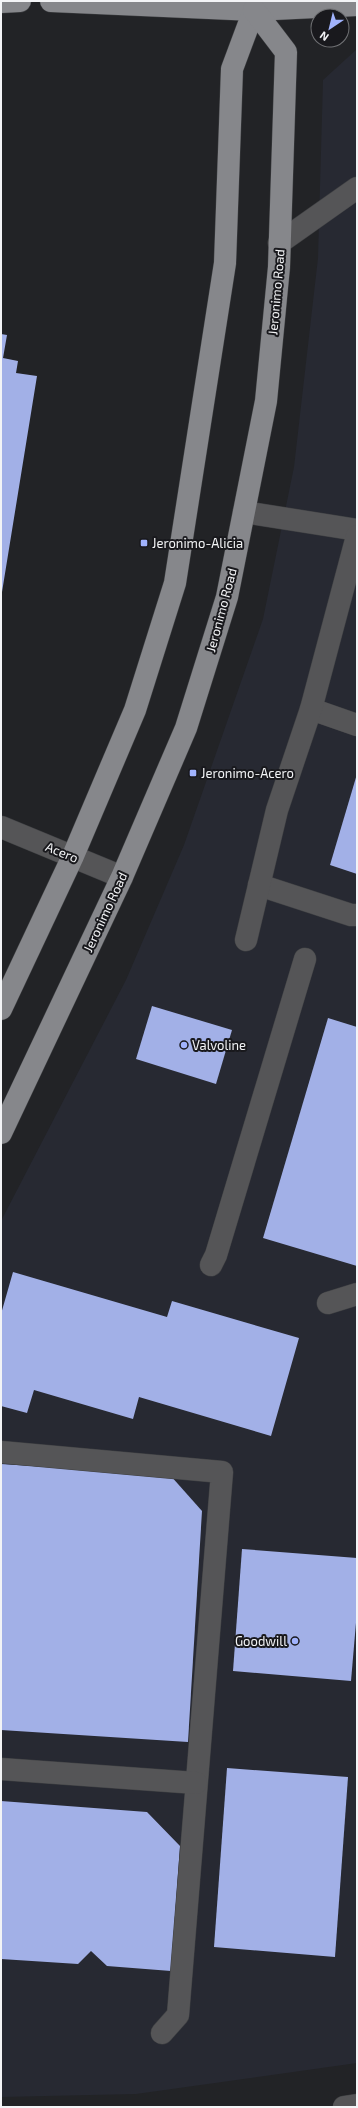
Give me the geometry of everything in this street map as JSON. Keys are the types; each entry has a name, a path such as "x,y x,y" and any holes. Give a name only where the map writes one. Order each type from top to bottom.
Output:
{"main road":[{"path":"1,2 20,1"},
{"path":"51,1 254,5 357,5"},
{"path":"1,1010 73,856 135,710 175,583 225,263 232,69 254,5"},
{"name":"Jeronimo Road","path":"1,1133 122,877 186,728 227,597 266,400 279,243 286,52 254,5"}],"street":[{"path":"279,243 357,188"},
{"path":"244,512 357,530"},
{"path":"246,940 277,810 311,709 357,536"},
{"path":"311,709 357,725"},
{"name":"Acero","path":"1,827 122,877"},
{"path":"259,885 351,916 357,915"},
{"path":"211,1265 216,1255 305,959"},
{"path":"328,1303 357,1294"},
{"path":"1,1452 222,1472 178,2015 162,2033"},
{"path":"1,1769 196,1783"},
{"path":"344,2107 357,2105"}],"shaded area":[{"path":"357,49 357,2063 136,2094 1,2097 1,1221 126,980 184,845 263,619 294,467 318,258 323,80"}],"building":[{"path":"1,334 7,335 3,358 18,361 16,373 37,376 2,592"},
{"path":"357,774 357,874 330,865"},
{"name":"Valvoline","path":"152,1006 232,1030 216,1084 136,1059"},
{"path":"328,1018 357,1027 357,1266 263,1238"},
{"path":"13,1272 167,1317 172,1301 299,1338 271,1436 139,1397 133,1419 34,1390 27,1413 1,1406 1,1314"},
{"path":"1,1464 170,1475 202,1511 188,1742 1,1730"},
{"name":"Goodwill","path":"242,1549 357,1558 357,1611 351,1681 233,1671"},
{"path":"227,1768 348,1777 335,1957 214,1947"},
{"path":"1,1801 147,1812 180,1846 171,1971 107,1966 91,1951 78,1964 1,1959"}],"place":[{"name":"Jeronimo-Alicia","path":"144,543"},
{"name":"Jeronimo-Acero","path":"193,773"},
{"name":"Valvoline","path":"184,1045"},
{"name":"Goodwill","path":"295,1641"}]}
